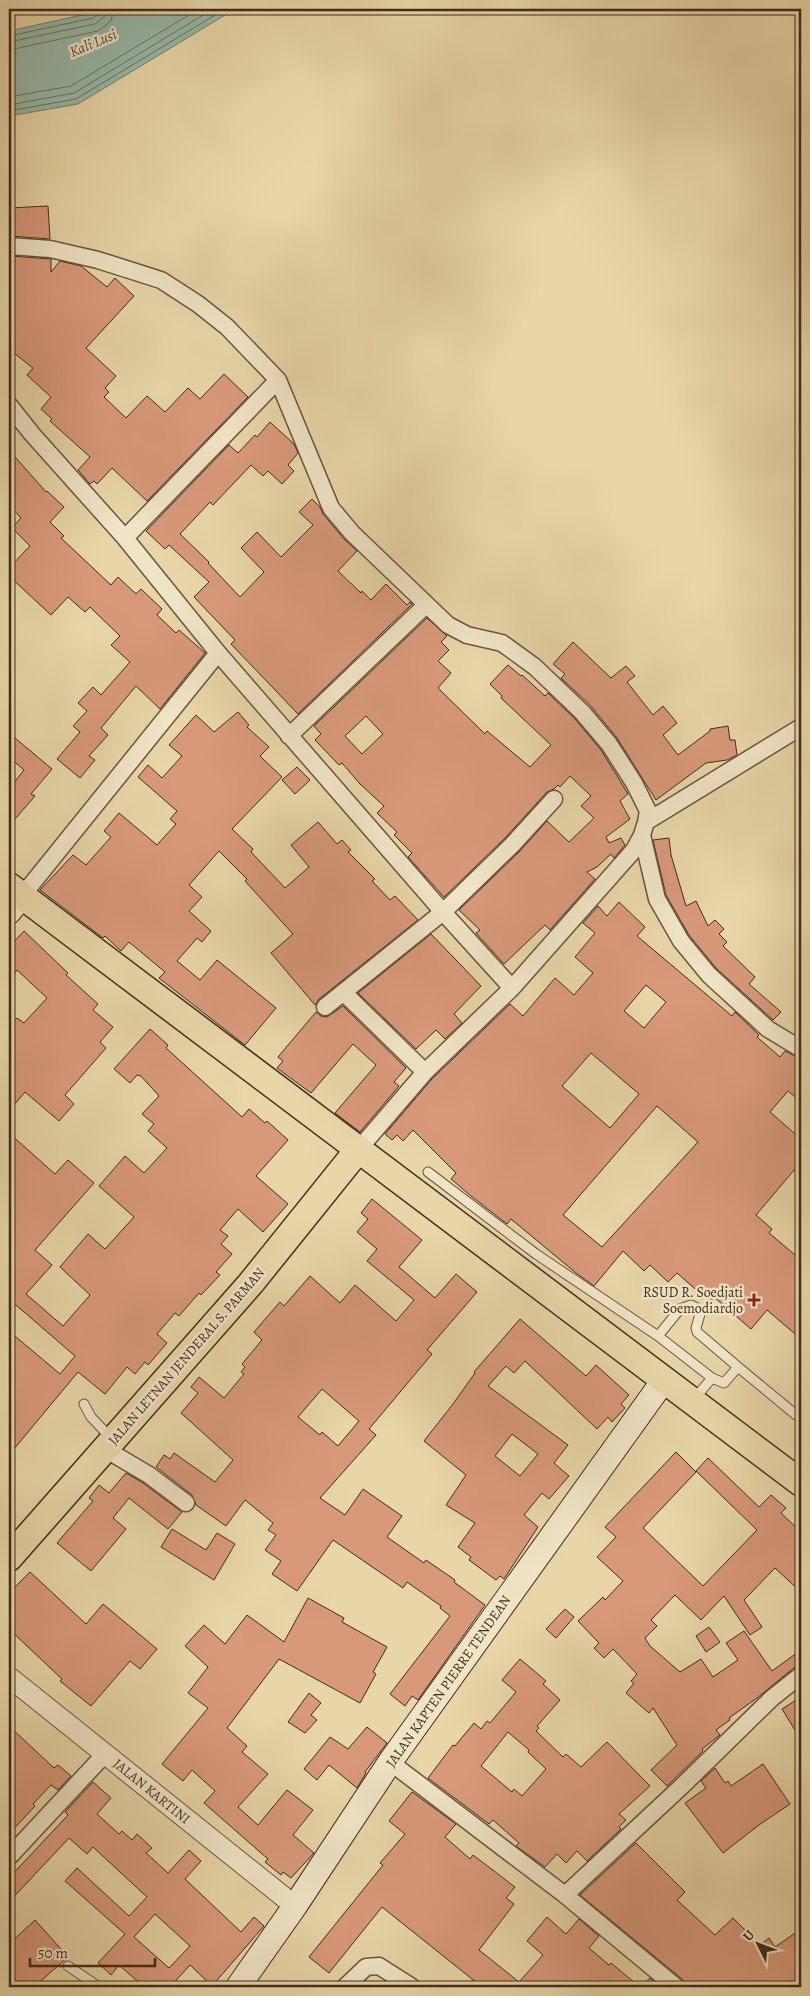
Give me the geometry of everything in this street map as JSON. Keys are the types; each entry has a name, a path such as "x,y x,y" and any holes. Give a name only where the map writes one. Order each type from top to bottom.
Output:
{"main road":[{"path":"13,898 358,1150 692,1401 797,1473"},
{"name":"JALAN LETNAN JENDERAL S. PARMAN","path":"9,1558 251,1282 358,1150"},
{"name":"JALAN KAPTEN PIERRE TENDEAN","path":"238,1987 295,1906 390,1762 664,1380"}],"street":[{"path":"9,246 50,249 98,260 161,280 198,304 227,328 278,380 331,508 352,533 448,624 467,635 502,643 535,667 582,712 609,744 634,783 648,811 644,829 634,850 512,988 424,1072 358,1150"},
{"path":"125,538 278,380"},
{"path":"9,405 32,434 125,538 218,654 443,912 512,988"},
{"path":"289,736 426,605"},
{"path":"13,898 218,654"},
{"path":"644,829 801,727"},
{"path":"325,1007 443,912 512,845 554,799"},
{"path":"644,829 657,899 681,941 709,975 768,1029 801,1049"},
{"path":"344,993 424,1072"},
{"path":"109,1444 186,1503"},
{"path":"565,1895 682,1786 772,1698 801,1675"},
{"name":"JALAN KARTINI","path":"9,1677 295,1906"},
{"path":"9,1857 105,1754"},
{"path":"390,1762 480,1833 565,1895 676,1987"},
{"path":"345,1987 366,1967 379,1966 412,1987"}],"lane":[{"path":"428,1172 536,1254 658,1336 712,1378 724,1383 738,1367"},
{"path":"658,1336 680,1309 691,1305 695,1307 700,1314 696,1328 697,1332 801,1418"},
{"path":"692,1401 712,1378"},
{"path":"84,1404 109,1444"},
{"path":"68,1966 99,1987"}],"water":[{"name":"Kali Lusi","path":"98,9 235,9 78,104 9,116 9,31 91,13"}],"building":[{"path":"48,206 50,239 10,236 9,208"},
{"path":"12,256 51,259 51,272 60,261 81,266 107,287 115,278 134,296 86,348 116,376 105,388 109,392 104,397 126,418 147,396 165,412 188,388 200,399 224,374 248,397 147,501 112,468 97,484 94,481 90,484 78,470 90,457 50,421 52,419 41,409 51,397 27,375 33,368 9,349 9,260"},
{"path":"270,422 294,444 298,453 288,465 294,471 282,484 268,471 263,476 251,465 213,505 210,502 180,534 209,562 240,597 264,572 241,548 257,532 281,557 313,525 299,512 312,499 344,539 357,551 338,571 371,600 386,584 407,605 410,602 412,604 298,714 231,644 235,640 194,597 209,582 169,545 165,549 146,531 229,445 238,453 255,435 257,437"},
{"path":"9,450 46,492 64,507 50,522 64,536 61,538 111,585 118,577 136,594 141,589 162,609 157,615 176,633 179,630 205,653 160,709 136,686 101,728 108,735 89,756 95,760 80,778 57,759 80,732 73,726 87,711 78,703 93,687 101,695 130,662 111,645 120,636 90,607 85,612 68,597 51,615 9,576 9,568 30,546 12,528 21,518 9,505"},
{"path":"427,618 447,636 441,642 449,650 438,661 451,673 438,688 485,734 487,731 530,767 551,745 501,698 502,696 490,684 508,665 545,696 548,693 575,719 601,750 628,794 620,801 630,819 606,837 609,843 621,838 625,845 614,858 611,854 597,867 587,872 595,879 550,930 545,925 504,964 476,933 480,930 459,910 519,852 547,821 569,842 594,818 581,806 591,796 570,776 560,787 558,785 547,792 505,838 444,897 408,857 412,853 394,835 397,832 377,813 384,806 360,784 342,763 339,765 315,740 321,734 314,726","holes":["366,716 383,734 362,754 345,736"]},
{"path":"573,642 611,678 626,666 635,676 627,682 653,715 663,706 677,723 663,735 678,755 710,731 710,729 728,726 730,740 735,740 737,755 727,760 706,763 656,800 617,738 590,705 561,678 565,674 553,664"},
{"path":"238,712 249,725 247,727 269,747 260,756 282,777 232,829 253,849 251,852 285,888 309,867 291,845 318,822 337,844 342,840 351,850 348,852 375,879 372,881 390,900 395,896 418,920 319,999 315,1005 271,953 293,934 245,881 247,879 219,851 189,885 202,897 189,911 211,931 202,942 197,938 177,961 200,980 217,960 276,1008 245,1045 159,978 165,972 129,942 121,951 105,936 103,938 40,890 73,855 86,865 111,837 104,831 119,813 157,845 176,824 170,819 177,811 138,777 148,765 162,778 182,756 169,745 196,715 214,732"},
{"path":"9,733 52,769 31,794 35,796 9,826 9,789 24,770 9,757"},
{"path":"297,767 310,780 295,794 282,780"},
{"path":"669,838 671,855 686,906 696,901 708,926 715,920 724,929 719,934 727,942 723,946 755,977 749,984 781,1012 773,1020 716,968 689,935 666,895 653,840"},
{"path":"619,902 645,927 637,936 732,1016 735,1012 759,1035 757,1037 780,1057 785,1051 801,1059 801,1102 788,1091 770,1112 801,1139 801,1162 756,1215 772,1229 769,1233 801,1260 801,1339 767,1310 751,1329 714,1297 710,1302 677,1273 668,1282 650,1265 644,1271 623,1251 594,1286 511,1219 507,1224 451,1179 456,1173 413,1130 403,1141 397,1135 392,1140 385,1134 432,1079 510,1004 523,1016 555,978 574,995 593,973 575,957 595,933 583,923 598,906 607,916","holes":["646,985 666,1002 644,1028 624,1011","591,1053 639,1094 610,1128 562,1086","657,1106 698,1142 602,1247 563,1215"]},
{"path":"24,931 68,973 66,975 98,1004 93,1010 113,1027 100,1042 106,1048 65,1095 74,1104 59,1121 25,1092 9,1111 9,1027 17,1018 24,1023 47,998 17,970 9,980 9,947"},
{"path":"431,934 481,986 454,1014 462,1023 445,1039 436,1030 416,1049 358,993"},
{"path":"343,1006 406,1068 394,1082 399,1086 360,1132 335,1113 376,1065 353,1044 311,1093 277,1068 283,1061 278,1057 316,1012 321,1016 327,1017"},
{"path":"150,1029 168,1045 166,1048 242,1117 249,1109 265,1123 267,1121 288,1140 256,1176 288,1204 263,1232 238,1209 220,1230 228,1236 221,1244 232,1254 216,1272 220,1275 201,1295 199,1293 179,1316 175,1313 157,1334 167,1343 148,1365 145,1362 135,1374 127,1367 105,1394 78,1372 9,1455 9,1331 60,1374 75,1356 9,1299 9,1133 55,1174 68,1160 94,1183 35,1250 52,1265 26,1294 63,1326 90,1295 60,1267 88,1234 105,1249 134,1217 99,1186 125,1156 144,1173 167,1148 148,1131 154,1124 142,1114 159,1096 141,1076 137,1075 130,1083 114,1069"},
{"path":"372,1199 422,1240 399,1267 435,1298 456,1274 477,1292 427,1350 432,1354 369,1429 376,1435 320,1498 345,1515 363,1489 402,1516 387,1537 424,1563 426,1560 455,1580 454,1582 485,1605 418,1700 412,1696 405,1706 390,1694 450,1616 440,1608 441,1606 407,1582 403,1588 333,1540 297,1591 272,1574 281,1561 265,1550 276,1535 268,1530 273,1523 245,1500 226,1526 196,1505 192,1495 156,1467 164,1455 170,1459 174,1453 215,1482 233,1460 181,1413 198,1393 191,1387 199,1377 224,1398 244,1374 241,1372 245,1367 242,1364 262,1340 254,1332 280,1302 284,1306 310,1276 340,1303 355,1285 396,1321 414,1300 367,1261 377,1249 357,1232 368,1219 361,1213","holes":["322,1389 359,1421 338,1446 322,1432 320,1435 298,1417"]},
{"path":"520,1319 586,1376 596,1365 629,1395 621,1404 625,1408 612,1422 608,1417 597,1429 525,1361 514,1373 506,1366 488,1386 568,1445 554,1463 569,1476 549,1499 542,1493 524,1515 538,1527 504,1579 500,1576 496,1580 469,1560 471,1557 458,1547 475,1523 446,1505 466,1475 424,1441 453,1404 474,1372","holes":["512,1434 538,1454 520,1476 495,1456"]},
{"path":"676,1452 696,1472 643,1528 703,1586 757,1530 696,1471 708,1458 759,1507 771,1495 786,1508 781,1513 801,1532 801,1592 775,1568 744,1600 762,1627 750,1635 724,1596 701,1620 675,1595 651,1620 657,1626 645,1638 650,1646 680,1672 701,1659 713,1677 738,1660 726,1643 744,1631 772,1671 801,1650 801,1665 795,1667 729,1718 730,1720 716,1730 720,1735 702,1749 703,1751 667,1786 651,1770 677,1745 653,1708 649,1713 626,1693 634,1683 631,1681 637,1674 613,1649 604,1658 594,1648 599,1643 578,1621 603,1597 605,1600 623,1581 597,1557 616,1537 605,1527"},
{"path":"126,1473 143,1483 182,1512 168,1529 129,1498 113,1518 126,1529 91,1571 57,1543 93,1501 89,1498 99,1485 109,1493"},
{"path":"172,1529 206,1550 217,1533 235,1544 214,1580 161,1547"},
{"path":"30,1572 86,1624 103,1604 157,1649 140,1669 130,1661 91,1706 60,1681 62,1679 9,1629 9,1593"},
{"path":"308,1598 344,1618 342,1622 387,1647 373,1672 376,1674 360,1703 279,1659 227,1728 247,1746 242,1752 268,1774 238,1807 258,1825 287,1790 313,1810 293,1835 314,1853 291,1878 283,1872 281,1875 265,1862 268,1859 204,1803 215,1791 192,1770 183,1781 162,1764 208,1708 188,1693 208,1667 185,1646 204,1625 225,1644 247,1615 284,1642"},
{"path":"565,1609 574,1617 556,1638 546,1629"},
{"path":"709,1627 720,1642 706,1652 696,1636"},
{"path":"520,1659 546,1681 543,1684 560,1700 537,1726 539,1728 536,1731 563,1757 566,1754 581,1767 607,1742 650,1786 619,1814 626,1820 619,1827 621,1829 587,1861 577,1851 566,1863 557,1854 545,1867 516,1846 519,1843 493,1820 489,1824 428,1778 453,1745 455,1746 474,1723 481,1729 487,1721 490,1723 516,1692 502,1680","holes":["508,1732 529,1750 528,1752 546,1769 522,1796 514,1789 512,1792 481,1766"]},
{"path":"309,1693 321,1703 311,1715 317,1720 305,1733 288,1722"},
{"path":"801,1697 801,1740 782,1709"},
{"path":"9,1726 54,1768 58,1765 71,1776 58,1790 51,1785 33,1804 35,1806 9,1834"},
{"path":"367,1727 387,1743 365,1772 357,1788 329,1765 317,1780 304,1769 330,1737 348,1749"},
{"path":"763,1764 790,1804 723,1853 685,1803 706,1788 701,1781 715,1768 725,1783 728,1781 731,1786"},
{"path":"93,1782 111,1798 97,1814 119,1834 122,1831 132,1840 137,1834 152,1848 146,1853 168,1873 189,1850 201,1861 185,1879 241,1932 254,1917 264,1926 212,1986 190,1965 170,1987 144,1987 119,1965 111,1975 98,1963 125,1934 65,1881 77,1868 129,1916 147,1897 93,1847 87,1854 69,1838 9,1902 9,1878 68,1815 65,1812","holes":["155,1914 190,1946 169,1968 134,1937"]},
{"path":"412,1792 456,1824 445,1837 470,1859 473,1855 515,1887 506,1898 514,1904 479,1950 519,1982 543,1955 527,1941 547,1917 566,1934 579,1919 599,1936 589,1948 640,1987 570,1987 562,1981 556,1987 482,1987 382,1907 329,1973 309,1957 383,1865 380,1863 405,1834 389,1821"},
{"path":"636,1843 685,1892 677,1900 715,1935 733,1918 760,1945 769,1938 775,1947 801,1929 801,1987 686,1987 682,1979 580,1895"},
{"path":"35,1920 68,1957 34,1987 9,1987 9,1944"},
{"path":"650,1978 661,1987 640,1987"}],"place":[{"name":"RSUD R. Soedjati Soemodiardjo","path":"754,1300"}]}
